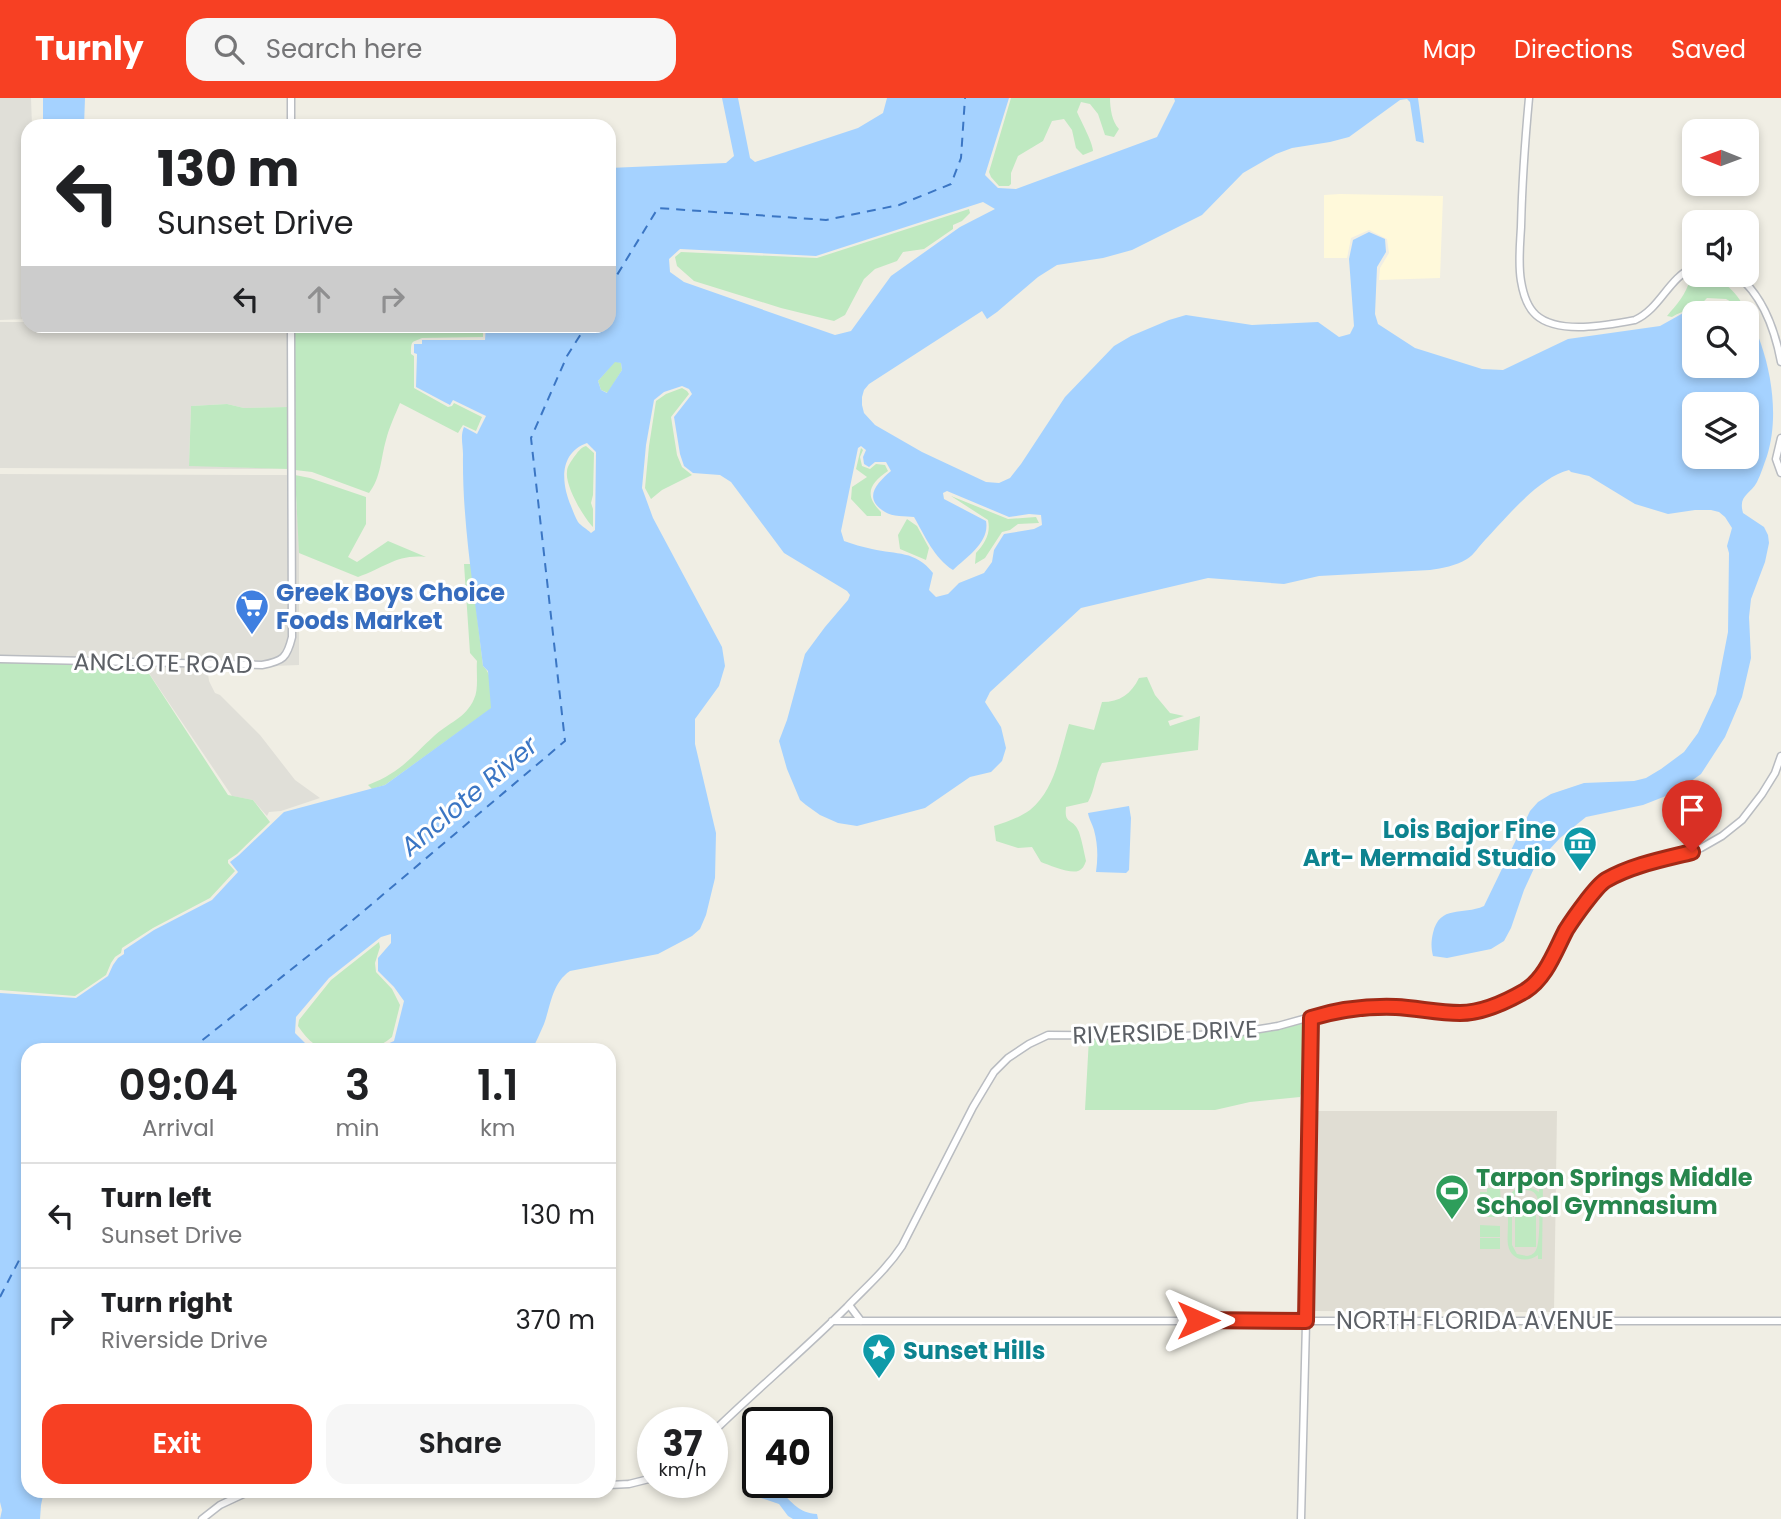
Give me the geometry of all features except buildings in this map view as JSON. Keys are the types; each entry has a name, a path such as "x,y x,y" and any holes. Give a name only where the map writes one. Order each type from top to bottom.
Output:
{"street":[{"path":"291,98 291,119"},
{"path":"1529,98 1521,195 1520,263 1525,299 1536,315 1544,321 1564,327 1635,320 1644,316 1682,273"},
{"path":"1748,287 1764,309 1781,362"},
{"name":"ANCLOTE ROAD","path":"0,659 262,665 284,659 292,637 291,333"},
{"path":"1781,438 1776,459 1781,473"},
{"name":"RIVERSIDE DRIVE","path":"728,1417 890,1265 994,1072 1019,1050 1048,1035 1185,1036 1241,1032 1278,1026 1344,1009 1372,1006 1458,1013 1474,1012 1492,1006 1527,990 1538,979 1554,957 1567,928 1604,881 1646,863 1692,852 1722,836 1742,820 1775,773 1781,756"},
{"path":"1301,1519 1311,1018"},
{"path":"849,1305 861,1321"},
{"name":"NORTH FLORIDA AVENUE","path":"832,1321 1781,1321"},
{"path":"616,1485 637,1482"},
{"path":"202,1519 220,1505 235,1498"}],"shaded area":[{"path":"0,98 31,98 32,119 21,119 21,319 0,320"},
{"path":"1324,195 1443,196 1440,278 1379,280 1380,268 1389,253 1387,239 1369,230 1351,238 1347,258 1324,258"},
{"path":"0,322 21,322 21,333 287,333 288,407 244,408 227,404 191,406 189,465 288,469 0,468"},
{"path":"0,474 288,475 289,637 286,650 282,656 262,662 0,656"},
{"path":"295,491 299,532 299,665 273,666 286,660 292,652 295,638"},
{"path":"144,666 207,667 209,681 215,693 260,735 295,780 320,798 281,811 269,812 267,816 253,800 232,796"},
{"path":"1317,1111 1557,1111 1554,1312 1314,1311"}],"green space":[{"path":"1011,98 1110,98 1112,115 1119,129 1114,137 1105,135 1098,114 1090,104 1081,102 1077,112 1093,151 1083,155 1076,148 1072,130 1064,119 1052,121 1043,141 1018,156 1011,173 1011,184 999,186 989,172"},
{"path":"969,209 970,213 953,225 953,229 924,249 903,252 897,261 875,269 864,279 845,315 834,321 694,281 677,266 675,257 681,252 817,258"},
{"path":"1687,287 1728,287 1740,301 1707,298 1704,301 1682,301 1682,313 1667,316"},
{"path":"295,333 483,333 483,337 422,338 413,342 411,349 414,356 414,388 448,407 454,403 482,417 476,431 463,425 458,433 400,403 387,435 378,474 369,493 312,472 295,470"},
{"path":"615,361 621,363 622,370 608,393 601,390 598,381"},
{"path":"682,388 689,394 671,417 677,455 682,467 692,475 662,490 651,499 645,488 656,401"},
{"path":"227,404 244,408 288,407 288,469 189,466 191,406"},
{"path":"586,446 594,453 591,503 593,527 576,501 567,478 569,464 579,450"},
{"path":"861,448 862,466 870,469 876,464 885,465 888,471 876,480 871,490 872,500 881,516 867,516 851,499 852,487 867,477 856,469"},
{"path":"295,475 366,497 366,524 348,557 357,562 388,541 426,557 398,560 358,577 299,553"},
{"path":"951,496 1008,519 1036,517 1039,523 1018,524 1002,532 985,558 975,564 976,553 988,534 988,520"},
{"path":"907,519 917,526 929,548 926,560 900,549 898,535"},
{"path":"464,564 471,564 483,666 490,680 492,708 385,785 372,789 368,785 404,764 434,736 462,716 476,695 477,661 470,653"},
{"path":"0,662 144,666 228,795 253,800 270,822 228,860 235,871 210,898 122,948 106,975 75,996 0,990"},
{"path":"1147,677 1155,695 1170,713 1184,716 1168,721 1170,726 1200,716 1198,750 1102,763 1088,802 1066,807 1066,817 1079,832 1086,861 1078,871 1065,870 1041,862 1032,847 1018,848 996,841 994,826 1026,813 1045,792 1056,770 1069,724 1094,730 1102,702 1114,701 1124,696 1139,678"},
{"path":"379,942 376,972 392,989 400,1005 392,1037 382,1043 313,1043 307,1038 298,1026 299,1020 331,980"},
{"path":"1304,1022 1303,1086 1300,1097 1250,1102 1215,1110 1085,1110 1089,1038 1239,1036"},
{"path":"1539,1182 1543,1182 1542,1259 1538,1259 1538,1255 1520,1259 1512,1254 1508,1245 1509,1200 1517,1188 1530,1188 1539,1192","holes":["1522,1190 1532,1191 1538,1199 1537,1246 1534,1253 1527,1256 1517,1254 1512,1245 1512,1201"]},
{"path":"1487,1188 1500,1188 1501,1204 1480,1204 1480,1192 1487,1192"},
{"path":"1515,1200 1536,1200 1536,1247 1515,1247"},
{"path":"1480,1206 1500,1206 1500,1217 1480,1217"},
{"path":"1480,1225 1500,1226 1500,1237 1480,1237"},
{"path":"1480,1238 1500,1238 1500,1249 1480,1249"}],"water":[{"path":"43,98 85,98 84,119 43,119"},
{"name":"Anclote River","path":"722,98 738,98 750,158 755,162 858,128 883,113 887,98 1009,98 985,175 998,188 1016,189 1157,137 1175,101 1174,98 1418,98 1424,143 1416,141 1410,102 1407,99 1400,100 1349,137 1292,148 1276,154 1243,173 1202,215 1132,250 1103,258 1057,265 1038,277 987,319 982,311 869,384 862,397 864,413 875,425 922,452 986,482 999,483 1010,478 1021,464 1065,397 1114,346 1131,336 1186,315 1252,325 1318,322 1339,337 1350,334 1354,326 1349,259 1353,240 1369,232 1385,239 1386,252 1377,267 1375,314 1378,324 1415,348 1482,369 1503,370 1568,339 1660,326 1682,314 1682,378 1759,378 1759,339 1771,386 1772,429 1767,456 1757,482 1742,502 1742,507 1743,513 1764,527 1769,543 1751,599 1751,658 1742,697 1725,737 1701,774 1676,792 1643,805 1586,817 1560,838 1536,864 1504,941 1491,949 1447,958 1433,956 1432,939 1436,924 1446,914 1484,906 1530,811 1538,802 1551,794 1584,783 1634,781 1646,778 1661,769 1684,752 1698,733 1716,694 1728,632 1727,546 1732,528 1725,517 1711,510 1668,514 1635,504 1589,476 1569,470 1557,474 1535,490 1472,555 1449,566 1430,570 1319,576 1284,584 1208,578 1081,608 990,692 985,702 1001,727 1006,748 1002,761 991,772 970,777 925,808 857,826 838,823 820,815 800,800 779,741 805,654 850,595 784,553 731,482 720,475 693,473 684,466 674,417 692,394 682,386 664,392 654,400 642,488 653,518 722,647 725,666 719,686 695,719 695,744 716,833 715,878 700,929 658,954 570,971 556,988 535,1043 390,1043 394,1041 404,1001 378,971 378,958 391,943 391,934 381,937 329,978 296,1017 295,1033 305,1043 21,1043 21,1498 42,1498 40,1519 0,1519 0,993 76,998 108,976 124,950 154,930 212,900 238,872 230,862 284,812 385,785 491,708 488,671 483,666 470,560 462,437 464,427 477,434 486,416 453,400 450,405 416,387 417,354 414,353 414,344 422,344 422,340 485,340 486,333 616,333 616,168 726,163 734,156","holes":["983,202 995,209 960,227 891,276 851,331 835,335 684,282 670,272 669,259 680,249 816,256","615,362 621,363 622,370 607,393 601,390 598,381","587,443 596,452 595,530 591,533 578,522 564,479 571,454","861,446 866,450 864,464 869,467 875,462 886,462 891,471 874,491 874,501 878,507 891,515 914,517 935,553 953,570 981,542 986,521 944,499 943,493 947,491 1009,517 1041,515 1042,525 1004,534 984,573 959,583 948,594 936,597 929,590 933,573 919,560 844,541 841,531 858,448"]},
{"path":"1129,806 1129,870 1126,873 1096,872 1096,841 1088,813"},
{"path":"761,1498 787,1498 801,1510 817,1514 818,1519 793,1519 779,1504"}],"ferry route":[{"path":"616,277 658,208 826,220 899,205 951,184 961,158 965,98"},
{"path":"199,1043 347,925 565,741 531,438 567,356 582,333"},
{"path":"0,1297 21,1256"}],"place":[{"name":"Greek Boys Choice Foods Market","path":"252,636"},
{"name":"Lois Bajor Fine Art- Mermaid Studio","path":"1580,873"},
{"name":"Tarpon Springs Middle School Gymnasium","path":"1452,1221"},
{"name":"Sunset Hills","path":"879,1380"}],"route":[{"path":"1198,1320 1306,1321 1311,1018 1332,1011 1372,1006 1458,1013 1474,1012 1492,1006 1527,990 1538,979 1554,957 1567,928 1604,881 1646,863 1692,852"}]}
